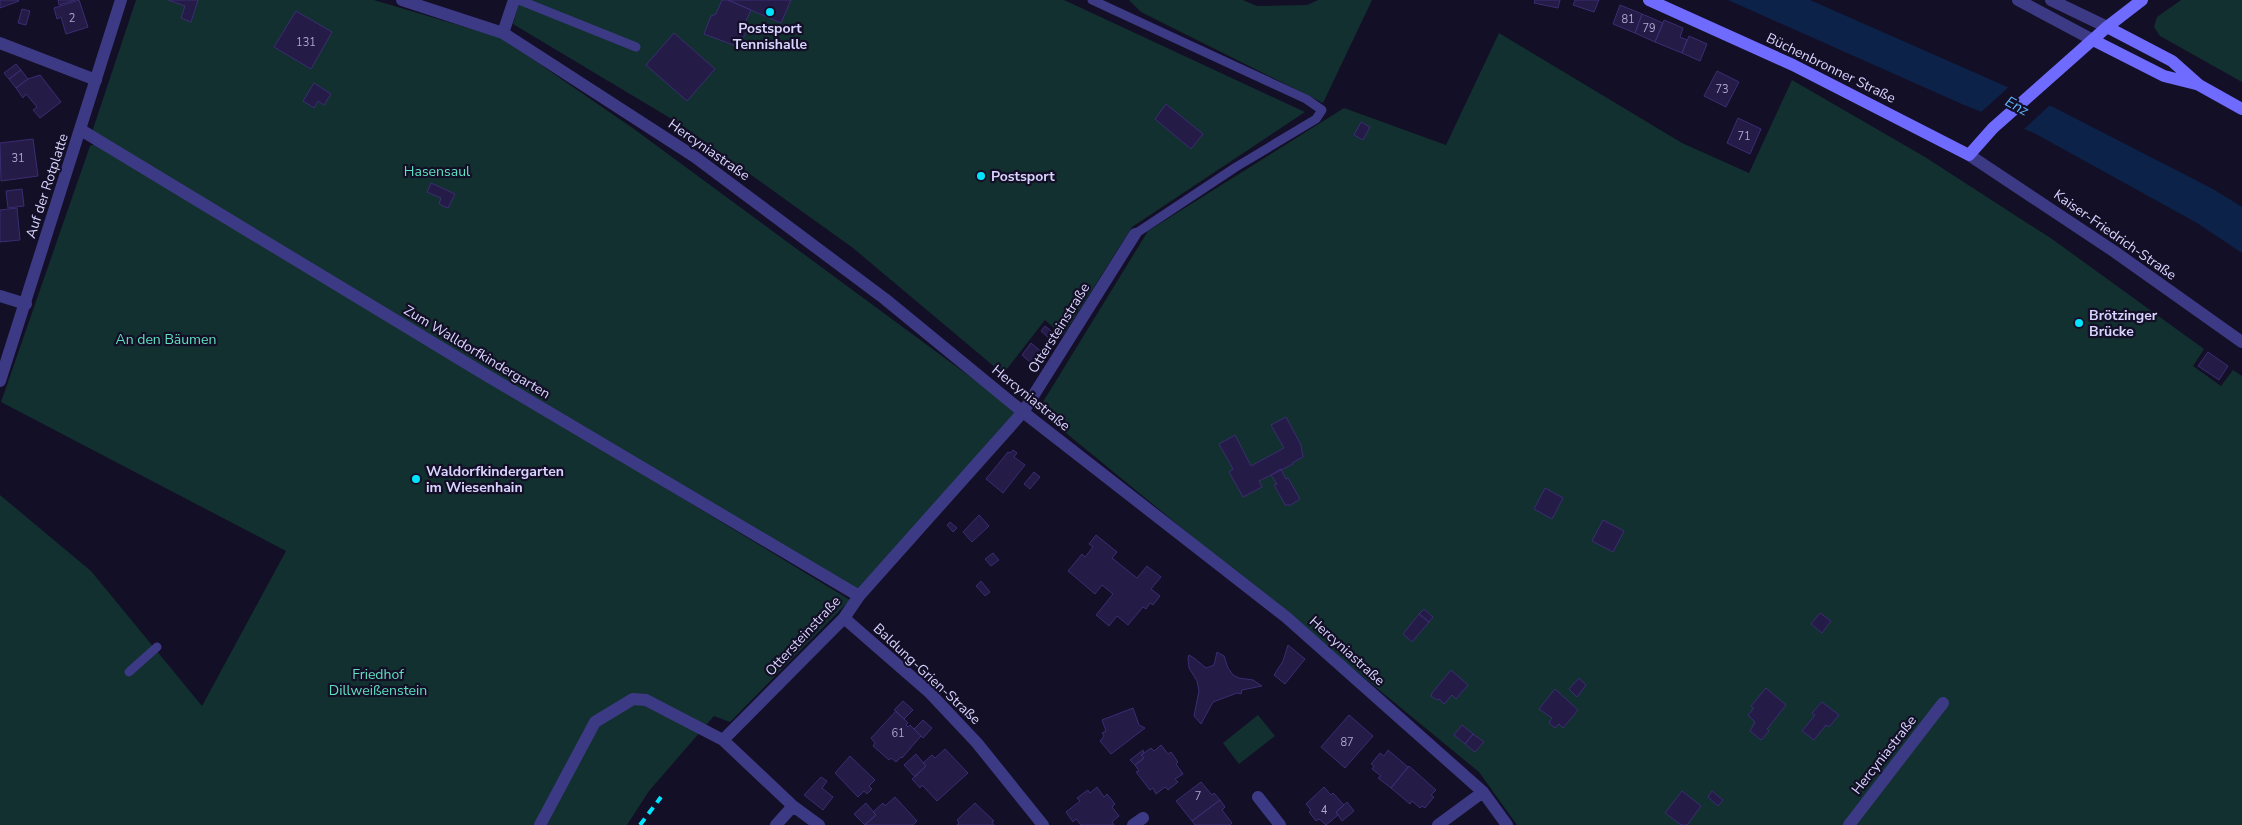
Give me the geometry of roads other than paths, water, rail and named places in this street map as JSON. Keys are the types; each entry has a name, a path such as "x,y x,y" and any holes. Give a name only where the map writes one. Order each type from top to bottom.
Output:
{"main road":[{"name":"Büchenbronner Straße","path":"1650,0 1793,65 1969,154"},
{"path":"1969,154 1991,129 2107,27 2142,0"},
{"path":"2107,27 2172,61 2199,84 2242,109"},
{"path":"2093,40 2164,76 2199,84"}],"street":[{"name":"Auf der Rotplatte","path":"0,381 121,0"},
{"name":"Hercyniastraße","path":"402,0 503,33 696,157 885,299 1023,412 1286,617 1483,792 1507,825"},
{"path":"503,33 514,0"},
{"path":"2018,0 2093,40"},
{"path":"2051,0 2107,27"},
{"path":"0,43 96,80"},
{"name":"Zum Walldorfkindergarten","path":"81,130 486,375 860,596"},
{"name":"Kaiser-Friedrich-Straße","path":"1969,154 2115,252 2242,342"},
{"name":"Ottersteinstraße","path":"723,740 844,618 860,596 1023,412 1135,234"},
{"path":"0,296 26,304"},
{"name":"Baldung-Grien-Straße","path":"844,618 929,692 978,743 1043,825"},
{"path":"540,825 595,722 633,699 646,700 723,740 793,806 819,825"},
{"name":"Hercyniastraße","path":"1849,825 1943,703"},
{"path":"1438,825 1483,792"},
{"path":"1258,797 1280,825"},
{"path":"776,825 793,806"}],"lane":[{"path":"519,0 636,47"},
{"name":"Ottersteinstraße","path":"1092,0 1306,99 1322,110 1316,119 1236,168 1135,234"},
{"path":"129,672 157,647"}],"water":[{"name":"Enz","path":"1728,0 1810,0 2055,108 2213,189 2242,207 2242,253 2197,223 2034,133 1964,105"}],"railway":[{"path":"640,825 661,797"}],"place":[{"name":"Postsport Tennishalle","path":"770,12"},
{"name":"Postsport","path":"981,176"},
{"name":"Brötzinger Brücke","path":"2079,323"},
{"name":"Waldorfkindergarten im Wiesenhain","path":"416,479"}],"park label":[{"name":"Hasensaul","path":"437,171"},
{"name":"An den Bäumen","path":"166,339"},
{"name":"Friedhof Dillweißenstein","path":"378,682"}]}
